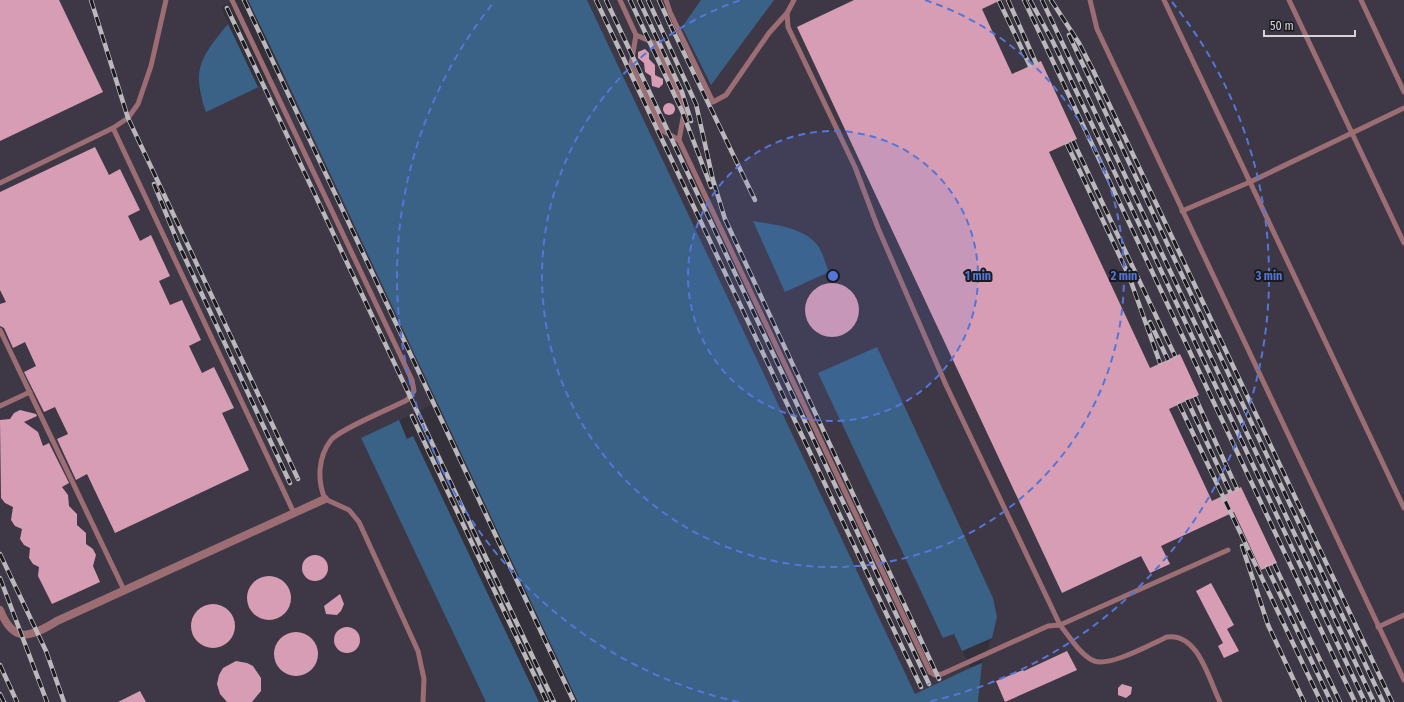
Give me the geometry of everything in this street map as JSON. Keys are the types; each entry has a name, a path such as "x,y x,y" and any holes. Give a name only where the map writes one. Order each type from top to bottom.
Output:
{"street":[{"path":"0,610 7,625 12,630 22,635 32,635 57,621 325,499"}],"lane":[{"path":"0,183 113,128 128,118 138,104 151,66 166,0"},
{"path":"232,0 414,386 412,396 408,400 343,431 331,440 323,454 321,463 321,486 325,499 348,510 359,522 418,651 424,679 423,702"},
{"path":"620,0 636,35 631,65 663,131 679,140 930,672 935,675 942,674 1048,626 1060,625 1228,550"},
{"path":"666,0 670,12 713,102 726,95 768,33 787,13 794,0"},
{"path":"1090,0 1097,30 1404,680"},
{"path":"1164,0 1404,508"},
{"path":"1289,0 1404,243"},
{"path":"1361,0 1404,92"},
{"path":"787,13 788,27 855,167 878,228 946,385 1060,625 1088,658 1100,663 1111,661 1167,637 1176,636 1184,638 1196,651 1220,702"},
{"path":"636,35 656,44 685,107 679,140"},
{"path":"1182,211 1250,182 1404,108"},
{"path":"113,128 294,514"},
{"path":"0,330 124,590"},
{"path":"0,406 30,392"},
{"path":"1378,627 1404,615"}],"shaded area":[{"path":"0,0 234,0 228,24 210,47 200,75 199,92 207,111 284,75 437,402 361,438 486,702 0,702"},
{"path":"587,0 1404,0 1404,702 978,702 982,663 992,638 997,617 993,598 943,638 954,634 970,668 915,695"}],"water":[{"path":"234,0 587,0 915,694 970,668 954,634 943,638 818,373 877,347 993,598 997,617 992,638 982,663 978,702 486,702 361,438 437,402 284,75 206,112 199,85 201,64 211,46 228,24 220,7"},
{"path":"701,0 774,0 711,85 682,27"},
{"path":"753,221 788,228 805,235 818,246 829,272 785,292"}],"pier":[{"path":"234,0 248,0 284,75 258,87 220,7"},
{"path":"437,402 578,702 539,702 413,436 407,439 399,420"},
{"path":"992,638 982,663 970,668 962,651"}],"building":[{"path":"0,0 59,0 103,92 0,141"},
{"path":"854,0 1001,0 982,9 1012,74 1041,61 1077,139 1049,152 1150,368 1180,354 1199,395 1169,409 1212,501 1241,487 1277,563 1261,570 1234,512 1161,546 1170,564 1150,573 1141,556 1062,593 797,27"},
{"path":"645,49 649,53 649,59 655,65 655,75 663,79 663,84 659,88 652,86 651,76 645,72 644,63 638,58 638,52"},
{"path":"667,103 671,103 675,109 671,115 667,115 663,111 663,107"},
{"path":"95,147 109,175 120,169 140,210 128,216 140,241 151,235 170,276 159,281 170,305 182,300 201,340 189,346 202,373 214,367 234,408 222,413 249,470 115,533 87,474 76,480 57,439 68,434 55,407 44,412 24,372 36,366 25,342 13,348 4,328 0,326 0,304 6,302 0,290 0,192"},
{"path":"827,283 837,283 847,287 855,295 859,305 859,315 855,325 847,333 837,337 827,337 817,333 809,325 805,315 805,305 809,295 817,287"},
{"path":"20,410 36,414 37,416 24,422 38,432 43,446 49,443 69,483 62,487 68,495 69,506 77,514 77,525 86,533 86,544 93,549 96,555 93,566 100,582 52,604 38,576 39,567 33,564 29,558 30,548 24,545 20,539 22,529 15,526 11,520 13,507 5,503 1,498 0,420 10,419 14,413"},
{"path":"315,555 324,559 328,568 324,577 315,581 306,577 302,568 306,559"},
{"path":"265,576 273,576 285,582 291,594 291,602 285,614 273,620 265,620 253,614 247,602 247,594 253,582"},
{"path":"1211,583 1234,625 1227,629 1239,651 1224,658 1218,646 1223,643 1196,591"},
{"path":"340,594 344,604 341,611 337,615 326,614 324,606"},
{"path":"209,604 217,604 229,610 235,622 235,630 229,642 217,648 209,648 197,642 191,630 191,622 197,610"},
{"path":"347,627 356,631 360,640 356,649 347,653 338,649 334,640 338,631"},
{"path":"292,632 300,632 312,638 318,650 318,658 312,670 300,676 292,676 280,670 274,658 274,650 280,638"},
{"path":"1067,651 1077,670 1005,702 996,681 1023,670 1024,671"},
{"path":"236,661 253,666 261,678 261,691 252,702 227,702 220,694 217,684 219,675 223,668"},
{"path":"1122,684 1132,687 1131,694 1126,698 1118,695 1118,688"},
{"path":"140,691 146,702 118,702"}],"railway":[{"path":"91,0 128,118 298,479"},
{"path":"244,0 574,702"},
{"path":"596,0 921,687"},
{"path":"606,0 929,684"},
{"path":"630,0 682,111 711,187"},
{"path":"639,0 682,92 691,121"},
{"path":"648,0 696,104 713,180 725,219 939,679"},
{"path":"659,0 673,31"},
{"path":"1008,0 1036,63"},
{"path":"1024,0 1355,702"},
{"path":"1030,0 1053,42 1365,702"},
{"path":"1042,0 1374,702"},
{"path":"1051,0 1079,43 1093,70 1392,702"},
{"path":"999,1 1030,66"},
{"path":"227,8 554,702"},
{"path":"671,26 755,200"},
{"path":"1069,35 1383,702"},
{"path":"1073,141 1175,356"},
{"path":"1067,144 1129,276 1160,363"},
{"path":"154,184 178,243 290,483"},
{"path":"1150,322 1168,360"},
{"path":"1195,397 1237,489"},
{"path":"1187,400 1230,492"},
{"path":"1179,404 1321,702"},
{"path":"412,416 547,702"},
{"path":"1242,546 1268,625 1304,702"},
{"path":"0,554 46,651 64,702"},
{"path":"1274,564 1340,702"},
{"path":"1267,567 1331,702"},
{"path":"0,578 47,702"},
{"path":"0,665 17,702"},
{"path":"0,694 4,702"}]}
